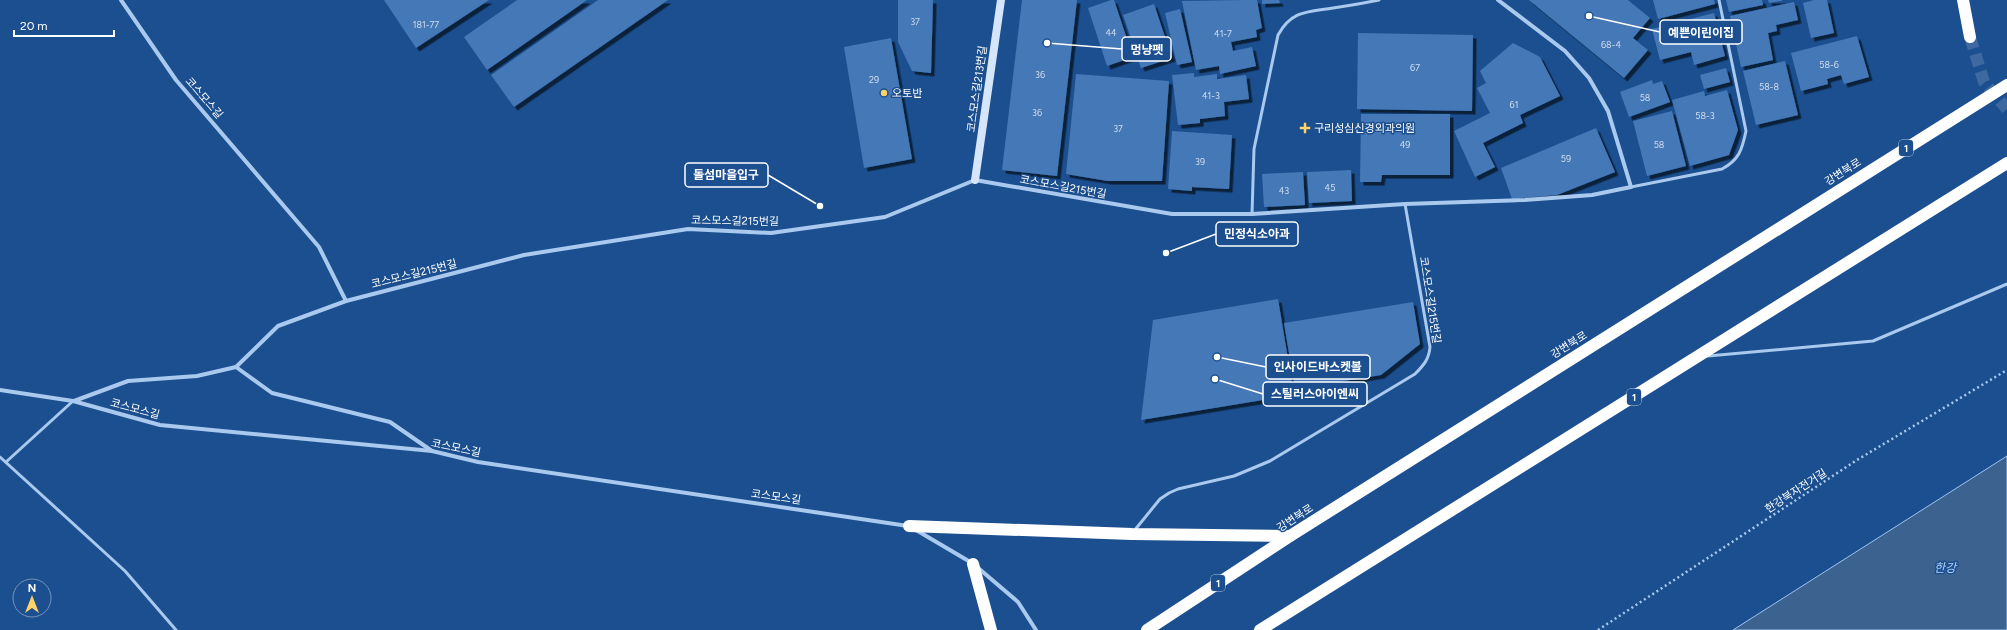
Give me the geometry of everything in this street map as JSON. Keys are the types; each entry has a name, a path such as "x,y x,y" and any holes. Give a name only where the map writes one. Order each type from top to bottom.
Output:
{"highway":[{"path":"1963,0 1970,37"},
{"name":"강변북로","path":"1147,630 1290,536 1804,211 2007,85"},
{"name":"1","path":"1260,630 2007,163"},
{"path":"909,526 1132,534 1290,536"},
{"path":"974,564 991,630"}],"street":[{"name":"코스모스길","path":"121,0 176,80 326,256 346,301"},
{"name":"코스모스길213번길","path":"975,180 1001,0"},
{"path":"1498,0 1565,51 1589,78 1608,111 1631,186"},
{"name":"코스모스길215번길","path":"236,367 278,326 346,301 524,255 621,238 688,229 770,233 885,217 975,180 1172,214 1252,214 1405,204 1571,197 1592,195 1631,186"},
{"path":"73,401 128,381 197,376 236,367 272,392 390,422 432,451"},
{"name":"코스모스길","path":"0,390 73,401 160,425 432,451 478,462 909,526"},
{"path":"909,526 974,564 1018,602 1036,630"}],"lane":[{"path":"1252,214 1254,149 1278,34 1284,25 1294,16 1307,11 1379,0"},
{"name":"코스모스길215번길","path":"1631,186 1722,169 1733,163 1744,144 1746,131 1719,0"},
{"name":"코스모스길215번길","path":"1132,534 1160,499 1169,493 1178,489 1234,476 1270,461 1415,374 1424,366 1429,357 1430,347 1405,204"},
{"path":"1698,357 1873,341 2007,284"},
{"path":"6,462 73,401"},
{"path":"0,457 125,571 176,630"}],"path":[{"name":"한강북자전거길","path":"1598,630 1857,460 2007,370"}],"water":[{"name":"한강","path":"2007,456 2007,630 1733,630"}],"building":[{"path":"384,0 489,0 416,48"},
{"path":"517,0 587,0 487,70 464,37"},
{"path":"598,0 668,0 514,107 491,75"},
{"path":"898,0 933,0 931,73 912,71 898,42"},
{"path":"1022,0 1077,0 1057,176 1002,170"},
{"path":"1114,0 1133,57 1107,66 1088,8"},
{"path":"1257,0 1262,28 1256,30 1257,37 1231,42 1233,51 1252,47 1256,66 1220,74 1219,66 1196,70 1182,1"},
{"path":"1262,0 1279,0 1280,3 1262,4"},
{"path":"1529,0 1628,0 1650,18 1633,38 1648,50 1624,78"},
{"path":"1653,0 1714,0 1715,4 1658,19"},
{"path":"1726,0 1762,0 1763,5 1729,12"},
{"path":"1768,0 1782,0 1782,1 1769,3"},
{"path":"1814,0 1827,0 1834,33 1811,38 1803,3"},
{"path":"1794,2 1798,20 1776,25 1777,31 1768,33 1773,60 1741,67 1730,16"},
{"path":"1154,4 1172,58 1141,68 1123,15"},
{"path":"1180,9 1192,62 1177,65 1165,13"},
{"path":"1714,13 1725,56 1694,65 1691,52 1660,60 1652,29"},
{"path":"1358,33 1473,35 1472,111 1357,109"},
{"path":"1857,36 1869,77 1844,84 1841,75 1827,79 1828,84 1801,91 1791,53"},
{"path":"891,38 912,159 864,168 844,47"},
{"path":"1513,43 1540,57 1560,96 1520,115 1523,123 1483,143 1495,167 1475,177 1454,131 1490,113 1477,88 1486,83 1480,71"},
{"path":"1785,61 1798,115 1756,125 1743,71"},
{"path":"1726,68 1730,82 1704,89 1700,75"},
{"path":"1194,73 1194,77 1217,74 1217,79 1246,75 1249,99 1224,102 1225,116 1200,119 1200,123 1178,125 1172,75"},
{"path":"1076,74 1169,81 1162,181 1108,181 1066,174"},
{"path":"1652,80 1653,84 1662,81 1670,102 1629,117 1620,92"},
{"path":"1727,90 1738,130 1729,155 1690,166 1672,100 1704,91 1705,96"},
{"path":"1672,111 1686,166 1647,176 1633,121"},
{"path":"1361,114 1450,114 1450,175 1382,175 1381,182 1360,182"},
{"path":"1596,128 1615,172 1557,195 1512,199 1501,168"},
{"path":"1172,131 1232,135 1229,189 1192,187 1192,191 1168,189"},
{"path":"1351,170 1352,201 1309,203 1307,172"},
{"path":"1303,172 1305,205 1264,207 1262,174"},
{"path":"1278,299 1294,395 1141,420 1153,320"},
{"path":"1413,302 1420,344 1381,375 1295,389 1284,323"}],"tunnel":[{"path":"1970,37 1984,82 2007,109"}],"place":[{"name":"예쁜이린이집","path":"1589,16"},
{"name":"멍냥펫","path":"1047,43"},
{"name":"오토반","path":"884,93"},
{"name":"구리성심신경외과의원","path":"1305,128"},
{"name":"돌섬마을입구","path":"820,206"},
{"name":"민정식소아과","path":"1166,253"},
{"name":"인사이드바스켓볼","path":"1217,357"},
{"name":"스틸러스아이엔씨","path":"1215,379"}]}
